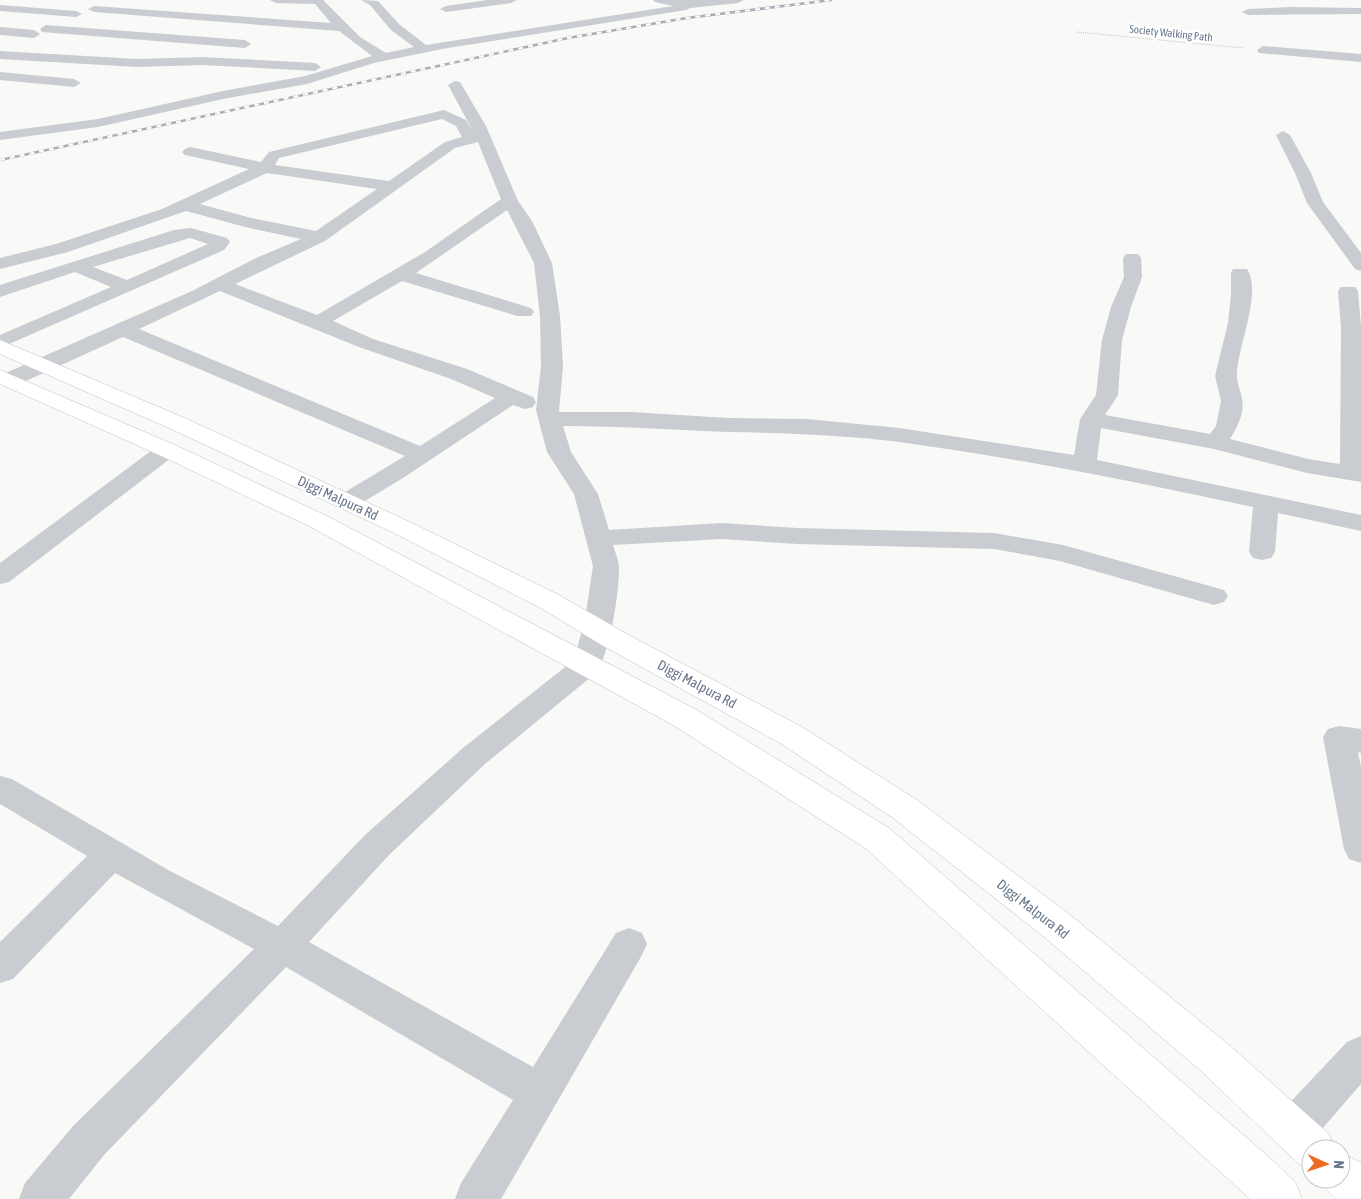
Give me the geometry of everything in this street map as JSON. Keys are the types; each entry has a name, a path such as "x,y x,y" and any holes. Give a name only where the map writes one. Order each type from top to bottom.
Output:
{"main road":[{"name":"Diggi Malpura Rd","path":"0,346 44,364 346,502 516,585 791,735 904,808 1056,925 1216,1058 1304,1139"},
{"name":"Diggi Malpura Rd","path":"5,378 167,450 318,521 684,717 877,838 1255,1173 1280,1199"},
{"path":"1351,1184 1361,1194"}],"street":[{"path":"17,9 41,0"},
{"path":"0,47 114,0"},
{"path":"276,0 318,1 333,16 339,27 378,55"},
{"path":"367,0 374,3 395,28 424,49"},
{"path":"436,0 475,29"},
{"path":"446,9 512,0"},
{"path":"659,0 682,5 738,0"},
{"path":"0,136 98,123 223,95 307,80 378,55 424,49 475,29 686,7 682,5"},
{"path":"0,8 81,15"},
{"path":"94,9 339,27"},
{"path":"1248,12 1291,10 1361,11"},
{"path":"0,31 255,45"},
{"path":"1263,50 1361,58"},
{"path":"355,52 378,55"},
{"path":"0,55 137,63 203,61 343,68"},
{"path":"0,76 74,83"},
{"path":"455,85 479,126 477,138"},
{"path":"0,264 62,248 168,213 265,168 274,155 444,114 461,123 477,138 502,178 510,201 523,221 543,263 550,316 552,366 549,414 559,452 586,494 606,566 596,629 587,665 539,706 474,756 378,845 282,946 89,1140 41,1199"},
{"path":"1283,135 1303,173 1315,204 1361,265"},
{"path":"5,378 44,364 262,262 320,237 450,145 477,138"},
{"path":"190,152 265,168 392,186"},
{"path":"318,322 431,256 510,201"},
{"path":"183,206 249,223 320,237"},
{"path":"0,291 180,234 191,233 221,242 218,246 0,342"},
{"path":"1084,464 1091,419 1107,395 1112,340 1121,307 1134,277 1132,258"},
{"path":"76,266 127,287"},
{"path":"1216,442 1227,426 1232,401 1226,376 1238,323 1241,295 1240,272"},
{"path":"400,274 524,312"},
{"path":"218,284 318,322 366,343 460,374 549,414 728,425 816,427 899,435 1084,464 1361,523"},
{"path":"1091,419 1216,442 1307,466 1357,474 1353,428 1356,399 1356,351 1348,291"},
{"path":"122,329 422,454"},
{"path":"346,502 511,397"},
{"path":"0,576 167,450"},
{"path":"1262,552 1266,503"},
{"path":"598,538 722,531 798,536 994,541 1063,553 1214,596"},
{"path":"1361,741 1339,737 1361,849"},
{"path":"0,788 158,881 282,946 540,1093"},
{"path":"0,967 112,854"},
{"path":"476,1199 628,944"},
{"path":"1304,1139 1361,1055"}],"path":[{"name":"Society Walking Path","path":"1077,32 1263,50"}],"railway":[{"path":"0,160 568,38 687,18 831,0"}]}
